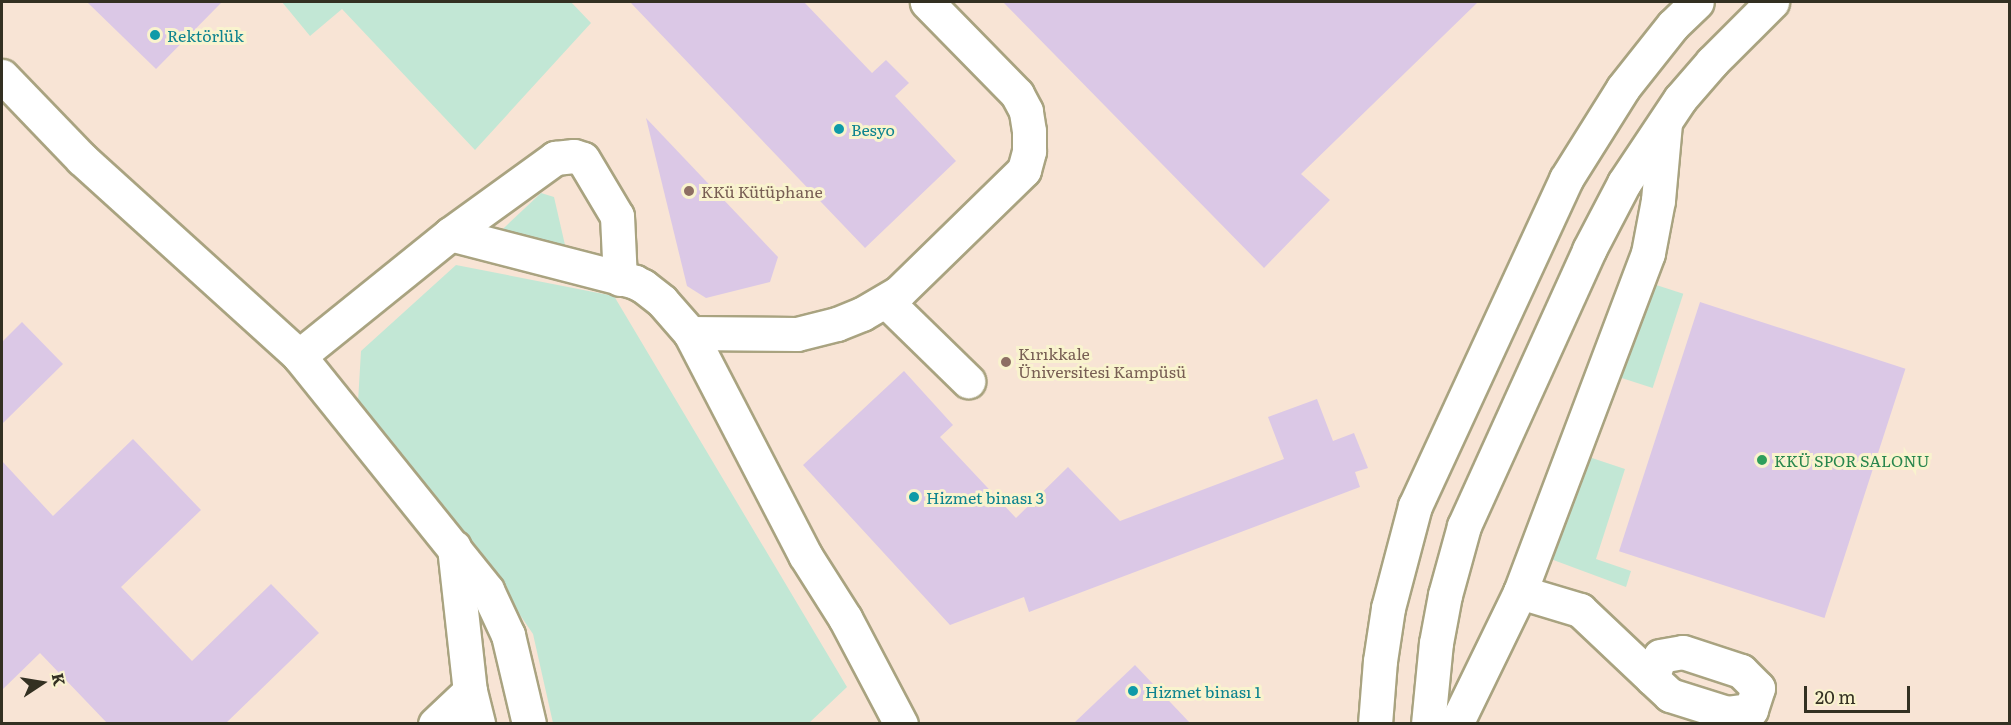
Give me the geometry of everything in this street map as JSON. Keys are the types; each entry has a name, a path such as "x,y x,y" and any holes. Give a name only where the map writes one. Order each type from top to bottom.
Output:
{"street":[{"path":"690,333 797,334 843,322 898,293 1024,170 1029,151 1028,121 1017,94 927,2"},
{"path":"1375,723 1386,617 1415,506 1542,227 1570,172 1593,133 1639,67 1672,26 1697,2"},
{"path":"1428,723 1436,643 1444,595 1464,526 1589,250 1624,183 1665,120 1712,62 1772,2"},
{"path":"2,76 82,159 299,356 483,583 503,620 529,723"},
{"path":"1456,723 1520,592 1648,253 1658,200 1665,120"},
{"path":"299,356 450,234 555,158 574,156 583,159 617,216 620,279"},
{"path":"450,234 635,282 652,294 690,333 806,555 845,618 901,723"},
{"path":"886,301 968,381"},
{"path":"454,547 470,691 478,723"},
{"path":"1520,592 1580,610 1652,678"},
{"path":"435,723 470,691"}],"shaded area":[{"name":"Kırıkkale Üniversitesi Kampüsü","path":"2,2 2009,2 2009,723 2,723"}],"green space":[{"path":"282,2 571,2 591,23 475,150 342,9 310,36"},
{"path":"541,193 554,197 565,245 557,251 489,242"},
{"path":"456,265 614,296 847,687 809,723 553,723 533,634 469,540 375,427 358,402 361,351"},
{"path":"1650,283 1683,294 1653,388 1619,377"},
{"path":"1586,456 1625,469 1596,559 1631,571 1626,587 1548,558"}],"building":[{"name":"Rektörlük","path":"87,2 222,2 156,69"},
{"name":"Besyo","path":"630,2 804,2 872,73 886,60 909,83 895,96 956,161 865,248"},
{"path":"1003,2 1478,2 1301,174 1330,200 1264,268"},
{"name":"KKü Kütüphane","path":"646,118 778,257 770,282 706,298 687,286"},
{"name":"KKÜ SPOR SALONU","path":"1700,302 1905,369 1824,618 1619,551"},
{"path":"22,322 63,364 2,424 2,342"},
{"name":"Hizmet binası 3","path":"904,371 953,425 940,437 1016,518 1068,467 1120,521 1284,459 1268,417 1317,399 1333,441 1354,433 1368,468 1355,472 1360,487 1029,612 1024,597 950,625 803,465"},
{"path":"133,439 201,510 121,587 192,661 271,584 319,633 226,723 107,723 40,653 2,690 2,461 53,516"},
{"name":"Hizmet binası 1","path":"1135,665 1190,723 1074,723"}],"place":[{"name":"Rektörlük","path":"155,35"},
{"name":"Besyo","path":"839,129"},
{"name":"KKü Kütüphane","path":"689,191"},
{"name":"Kırıkkale Üniversitesi Kampüsü","path":"1006,362"},
{"name":"KKÜ SPOR SALONU","path":"1762,460"},
{"name":"Hizmet binası 3","path":"914,497"},
{"name":"Hizmet binası 1","path":"1133,691"}]}
